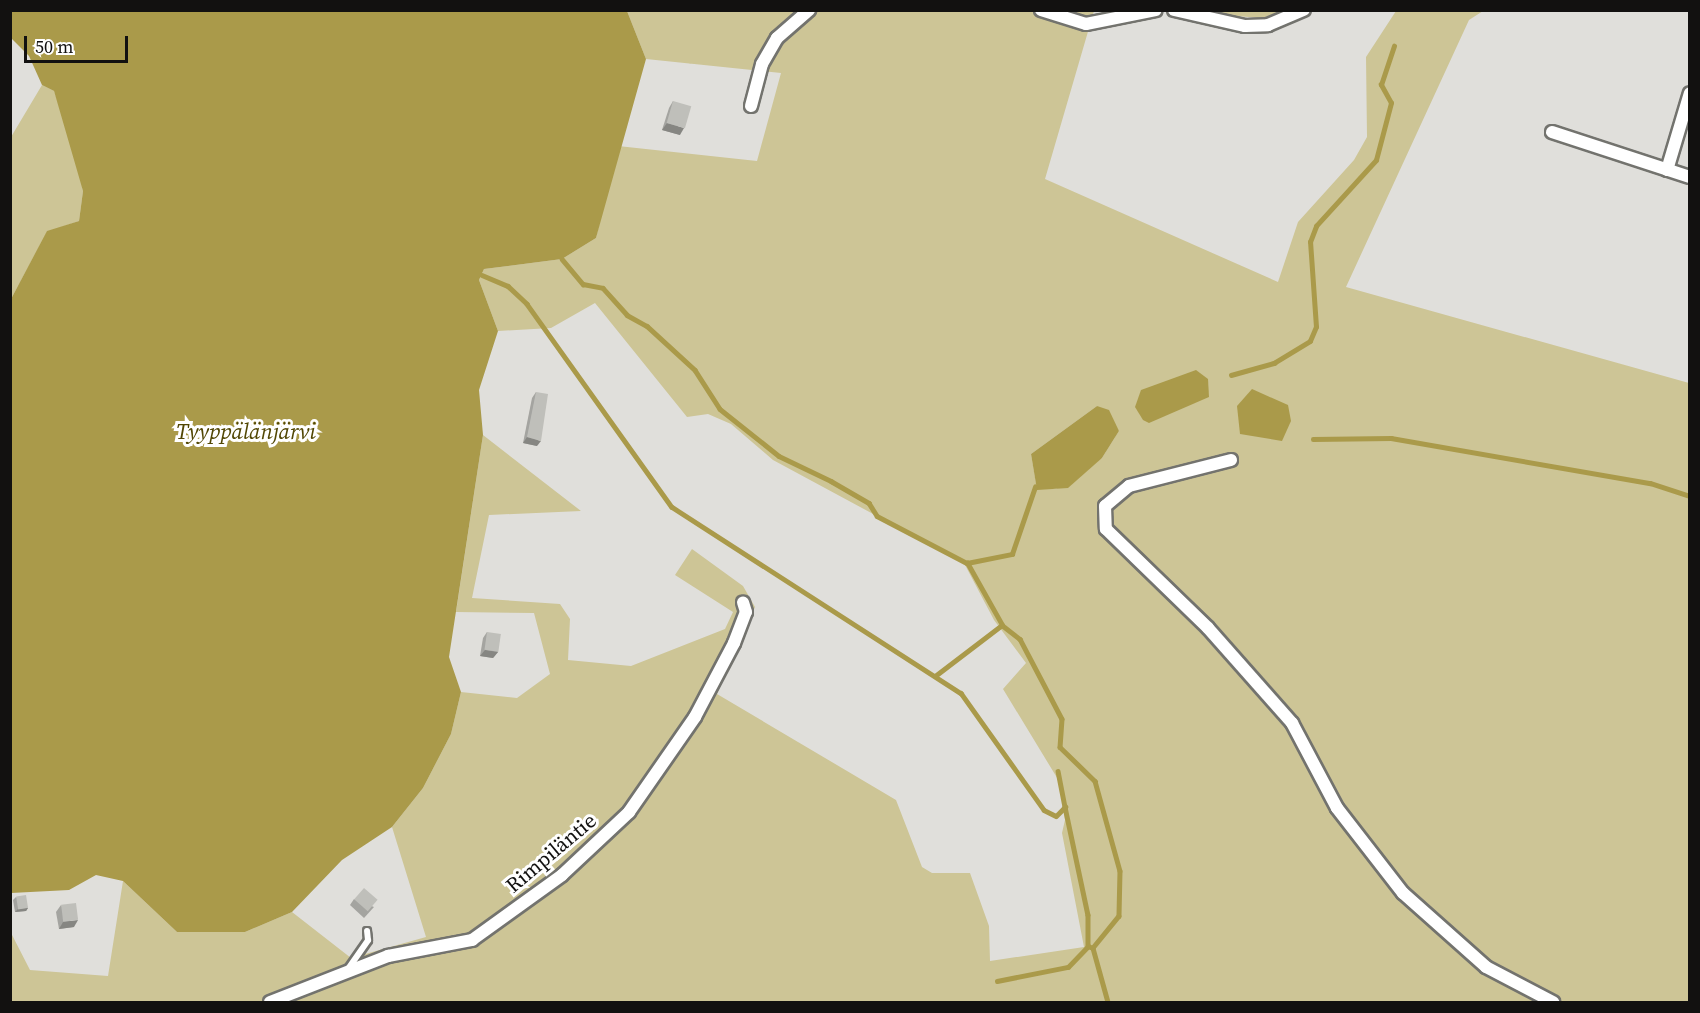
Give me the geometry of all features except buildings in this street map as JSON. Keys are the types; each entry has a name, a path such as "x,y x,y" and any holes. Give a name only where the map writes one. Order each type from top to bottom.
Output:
{"street":[{"path":"751,106 762,64 777,38 809,10"},
{"path":"1041,10 1086,24 1156,10"},
{"path":"1174,10 1245,26 1268,26 1304,10"},
{"path":"1667,170 1689,93"},
{"path":"1552,132 1689,177"},
{"path":"1231,460 1130,486 1105,506 1106,529 1208,628 1292,723 1337,808 1403,893 1486,967 1553,1002"},
{"name":"Rimpiläntie","path":"270,1002 348,969 472,940 562,875 629,812 695,717 734,643 746,612 743,602"}],"lane":[{"path":"348,969 368,940 367,931"}],"shaded area":[{"path":"627,11 1094,11 1045,179 1278,282 1298,222 1354,160 1367,137 1366,57 1396,11 1483,11 1469,20 1346,287 1689,383 1689,1002 11,1002 10,931 30,970 108,976 123,881 177,932 245,932 292,912 351,958 426,937 392,827 423,788 451,734 461,692 517,698 550,674 534,613 456,612 483,435 581,511 489,515 472,598 560,604 570,619 568,660 631,666 725,629 733,612 675,575 692,549 743,586 755,607 717,694 896,800 922,867 932,873 970,873 989,926 990,961 1084,947 1062,833 1065,820 1059,781 1003,689 1026,663 994,620 964,563 773,460 731,424 708,414 687,417 595,303 551,328 498,331 479,280 484,269 562,259 596,238 618,146 757,161 781,73 646,59","holes":["1097,406 1119,431 1102,458 1056,489 1037,489 1031,454"]},
{"path":"1163,11 1283,11 1263,18"},
{"path":"42,85 54,91 78,158 83,191 79,221 47,232 11,299 11,137"}],"water":[{"name":"Tyyppälänjärvi","path":"11,10 627,11 646,59 596,238 562,259 484,269 479,280 498,331 479,390 483,435 449,657 461,692 451,734 423,788 392,827 342,860 292,912 245,932 177,932 123,881 96,875 69,890 11,893 11,299 47,231 79,221 83,191 54,91 42,85 29,56 11,38"},
{"path":"1196,370 1208,379 1209,397 1149,423 1143,420 1135,407 1141,390"},
{"path":"1252,389 1288,405 1291,421 1282,441 1240,434 1237,406"},
{"path":"1097,406 1109,410 1119,431 1102,458 1068,488 1037,490 1031,454"}],"waterway":[{"path":"1231,375 1274,363 1310,341 1316,327 1310,242 1316,226 1376,160 1391,103 1381,85 1394,46"},
{"path":"562,259 583,284 603,288 627,315 647,326 695,370 720,409 779,456 831,481 869,503 877,516 967,563 1012,554 1035,487"},
{"path":"482,275 508,286 527,304 672,507 961,693 1044,810 1056,816 1065,807 1088,915 1088,946 1093,948 1108,1002"},
{"path":"1313,439 1391,438 1650,483 1690,496"},
{"path":"935,676 1002,625 967,563"},
{"path":"1002,625 1020,639 1062,719 1060,747 1095,781 1120,871 1119,916 1093,948"},
{"path":"1058,771 1065,807"},
{"path":"997,981 1068,967 1088,946"}]}
